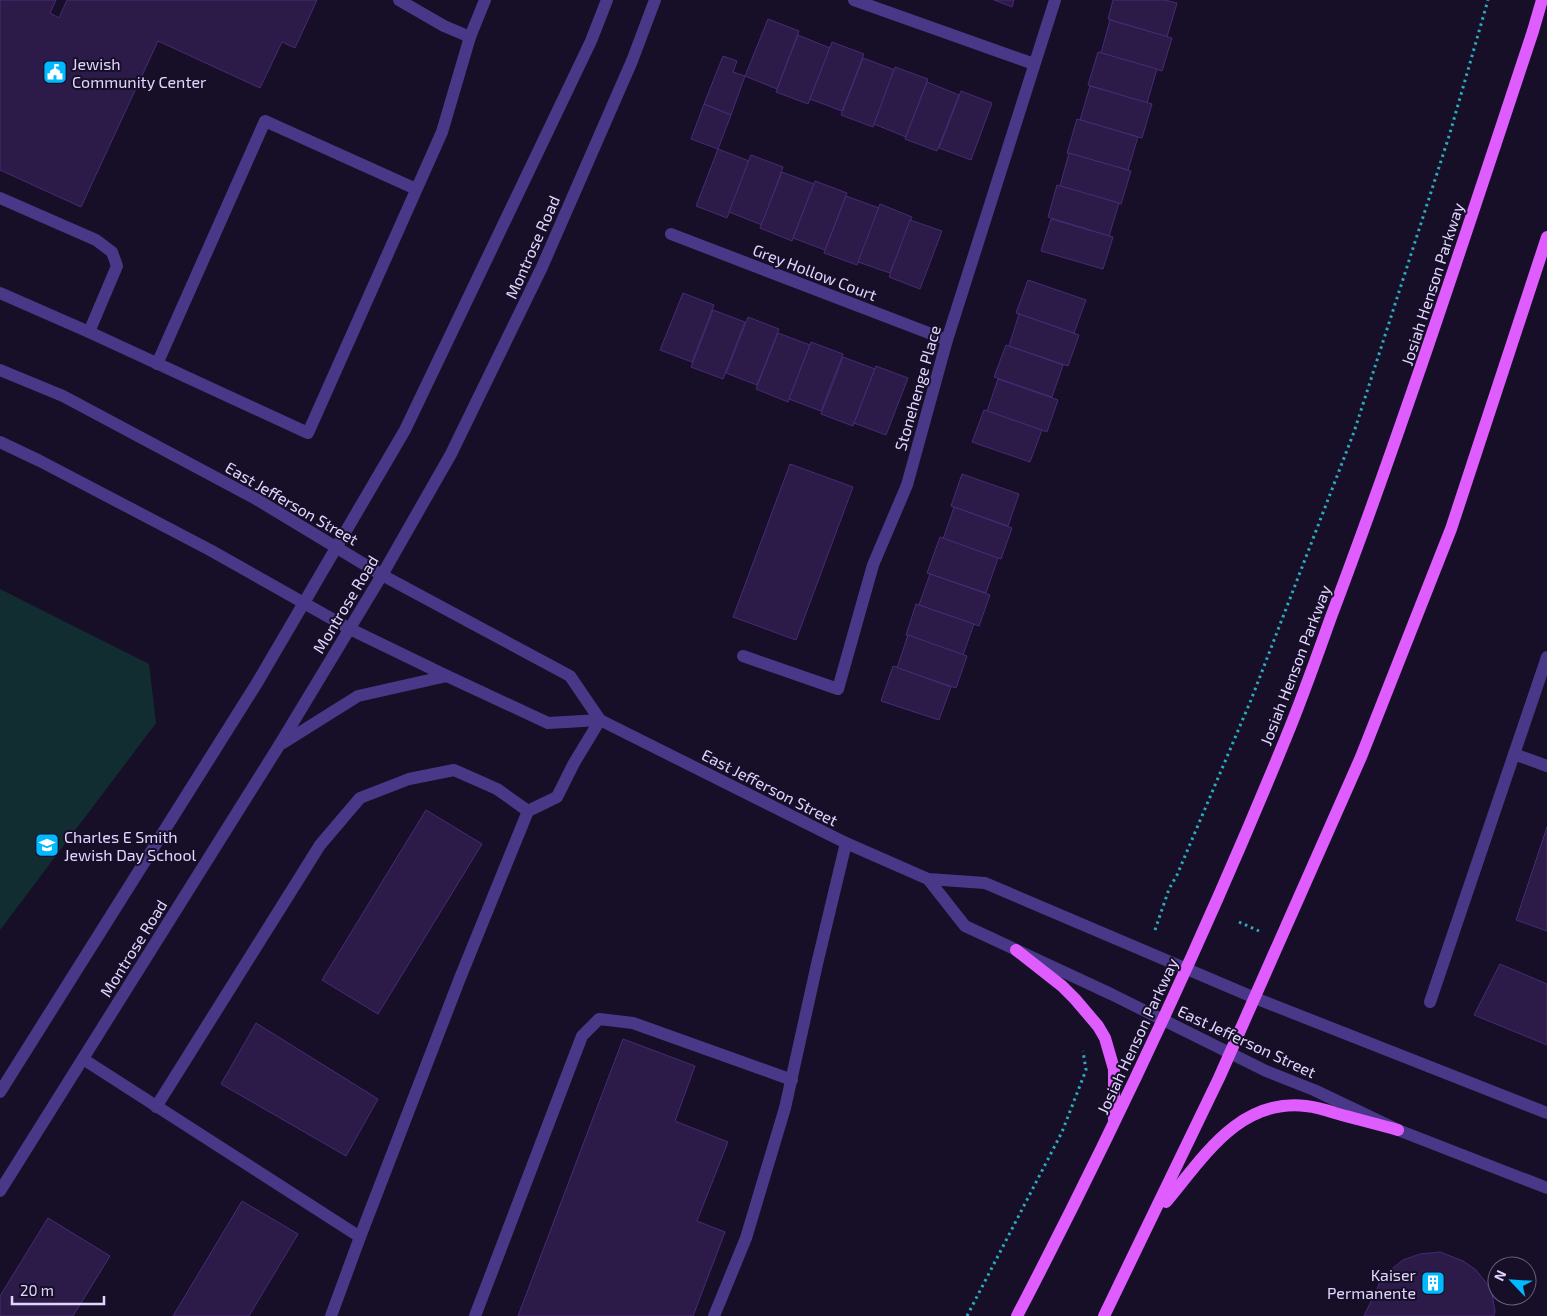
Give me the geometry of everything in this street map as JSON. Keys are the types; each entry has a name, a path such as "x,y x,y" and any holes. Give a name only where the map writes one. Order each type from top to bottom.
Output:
{"main road":[{"name":"Josiah Henson Parkway","path":"1017,1316 1114,1123 1163,1020 1288,733 1374,503 1438,319 1542,0"},
{"path":"1104,1316 1153,1218 1230,1054 1361,757 1451,528 1547,237"},
{"path":"1016,950 1062,986 1075,999 1105,1038 1114,1070 1114,1123"},
{"path":"1153,1218 1221,1138 1236,1124 1260,1110 1284,1105 1307,1106 1398,1130"}],"street":[{"path":"400,0 444,26 470,37"},
{"path":"0,293 308,433 442,132 470,37 485,0"},
{"name":"Montrose Road","path":"0,1092 257,683 405,430 591,41 607,0"},
{"name":"Montrose Road","path":"0,1191 280,744 382,575 451,454 542,267 632,61 656,0"},
{"path":"854,0 1034,64"},
{"name":"Stonehenge Place","path":"743,656 838,689 873,565 907,485 947,340 1055,0"},
{"path":"157,364 265,121 416,189"},
{"path":"0,198 96,240 112,252 117,266 89,332"},
{"name":"Grey Hollow Court","path":"671,234 947,340"},
{"name":"East Jefferson Street","path":"0,370 63,396 256,499 382,575 570,676 600,720 846,843 928,879 985,883 1255,998 1547,1113"},
{"name":"East Jefferson Street","path":"0,442 210,550 350,629 548,723 600,720"},
{"path":"1430,1002 1547,657"},
{"path":"280,744 358,696 448,676"},
{"path":"331,1316 460,978 528,811 557,797 574,763 600,720"},
{"path":"1514,754 1547,766"},
{"path":"156,1107 320,846 360,798 409,780 454,770 497,788 528,811"},
{"path":"714,1316 746,1238 785,1108 846,843"},
{"name":"East Jefferson Street","path":"928,879 965,926 1230,1054 1314,1090 1398,1130 1547,1188"},
{"path":"476,1316 582,1036 599,1019 632,1023 792,1080"},
{"path":"83,1059 360,1237"}],"path":[{"path":"1158,923 1169,890 1251,700 1354,432 1450,133 1488,0"},
{"path":"1239,922 1262,933"},
{"path":"967,1316 1062,1132 1086,1070 1083,1043"}],"green space":[{"path":"0,589 149,664 156,723 0,930"}],"building":[{"path":"0,0 56,0 50,13 59,18 67,0 317,0 295,48 282,42 260,88 158,41 81,207 0,170"},
{"path":"994,0 1014,0 1012,7"},
{"path":"1113,0 1165,0 1177,3 1167,37 1108,19"},
{"path":"768,19 799,31 777,89 745,76"},
{"path":"1110,20 1172,38 1162,71 1101,53"},
{"path":"798,35 830,48 808,104 776,92"},
{"path":"832,42 864,54 842,111 810,99"},
{"path":"1098,52 1157,69 1147,103 1088,85"},
{"path":"723,56 737,61 733,72 745,76 731,115 704,104"},
{"path":"863,58 895,70 873,127 841,115"},
{"path":"895,67 928,79 906,137 874,124"},
{"path":"927,82 959,95 937,151 905,139"},
{"path":"1090,86 1152,104 1142,138 1080,120"},
{"path":"961,91 992,103 971,160 939,148"},
{"path":"704,104 731,115 718,149 691,139"},
{"path":"1077,119 1138,137 1128,170 1067,153"},
{"path":"718,149 749,161 727,218 696,206"},
{"path":"1069,153 1131,171 1121,204 1060,186"},
{"path":"751,155 783,167 762,225 729,212"},
{"path":"782,172 814,184 792,241 760,228"},
{"path":"815,181 847,193 825,250 793,238"},
{"path":"1057,185 1119,203 1109,236 1048,217"},
{"path":"846,196 879,208 857,265 824,253"},
{"path":"880,204 912,217 890,273 858,262"},
{"path":"1051,219 1113,237 1103,269 1041,251"},
{"path":"910,220 942,231 920,289 889,277"},
{"path":"1028,280 1086,300 1074,333 1016,313"},
{"path":"683,293 714,305 692,362 660,350"},
{"path":"713,310 745,322 723,379 691,367"},
{"path":"1019,314 1079,335 1068,366 1009,346"},
{"path":"748,317 779,329 757,385 726,373"},
{"path":"778,333 810,345 788,402 756,389"},
{"path":"811,342 843,354 821,411 789,399"},
{"path":"1006,345 1063,365 1052,397 994,377"},
{"path":"843,357 875,369 853,426 821,414"},
{"path":"876,366 908,378 886,435 854,423"},
{"path":"998,379 1058,400 1047,432 987,411"},
{"path":"984,410 1042,430 1030,462 972,442"},
{"path":"790,464 853,487 796,640 733,617"},
{"path":"962,474 1019,494 1008,526 951,506"},
{"path":"954,507 1012,528 1001,559 943,539"},
{"path":"940,537 998,558 986,593 927,573"},
{"path":"930,574 990,595 979,626 919,605"},
{"path":"916,604 974,624 963,655 906,635"},
{"path":"908,635 967,656 956,688 897,668"},
{"path":"893,666 951,687 939,720 881,701"},
{"path":"426,810 482,844 378,1014 322,980"},
{"path":"1547,827 1547,931 1516,920"},
{"path":"1500,964 1547,984 1547,1045 1474,1015"},
{"path":"256,1023 378,1099 346,1156 221,1084"},
{"path":"623,1039 695,1066 675,1121 728,1142 697,1221 725,1232 693,1316 518,1316"},
{"path":"242,1201 298,1234 249,1316 173,1316"},
{"path":"48,1218 110,1256 73,1316 0,1316 0,1296"},
{"name":"Kaiser Permanente","path":"1440,1252 1463,1261 1476,1270 1487,1284 1487,1306 1494,1306 1494,1316 1364,1316 1383,1276 1403,1260 1420,1254"}],"place":[{"name":"Jewish Community Center","path":"55,72"},
{"name":"Charles E Smith Jewish Day School","path":"47,845"},
{"name":"Kaiser Permanente","path":"1433,1283"}]}
